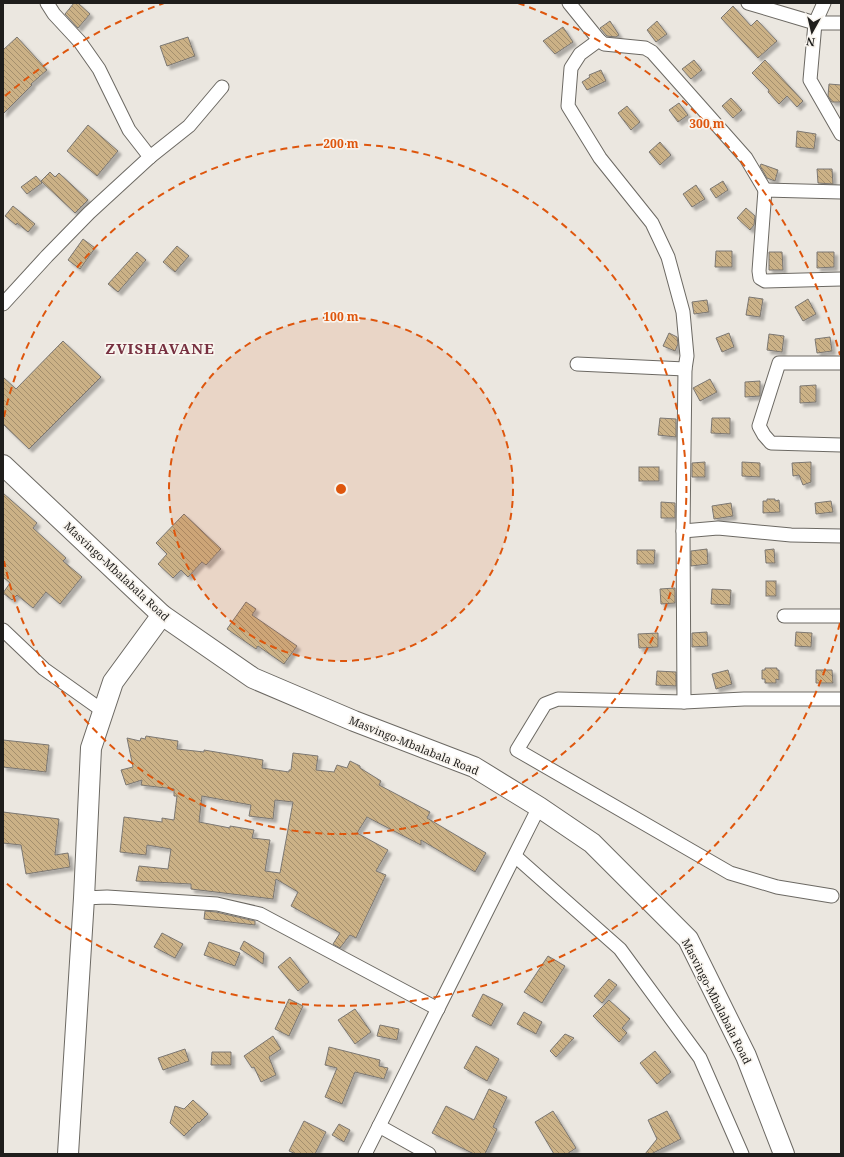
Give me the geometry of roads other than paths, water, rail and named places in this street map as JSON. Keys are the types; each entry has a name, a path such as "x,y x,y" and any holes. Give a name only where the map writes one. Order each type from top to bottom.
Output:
{"highway":[{"name":"Masvingo-Mbalabala Road","path":"3,465 162,615 253,678 354,721 474,767 539,807 592,843 688,939 746,1056 784,1154"},
{"path":"68,1154 84,898 91,748 113,682 162,615"}],"street":[{"path":"47,3 54,14 80,42 99,69 129,130 150,157"},
{"path":"569,3 599,40 604,44 645,48 652,52 746,158 765,190 760,278 765,281 841,279"},
{"path":"748,3 815,23 841,23"},
{"path":"824,3 815,23 810,80 835,115 841,134"},
{"path":"599,40 580,54 571,68 568,106 600,158 652,223 668,257 684,312 687,356 685,369 683,531 684,702"},
{"path":"3,304 89,213 150,157 189,126 222,87"},
{"path":"765,190 841,192"},
{"path":"841,363 779,363 759,426 771,443 841,445"},
{"path":"577,364 685,369"},
{"path":"683,531 718,528 791,536 841,536"},
{"path":"784,616 841,616"},
{"path":"3,630 44,669 103,710"},
{"path":"832,896 777,887 730,873 517,750 545,704 558,699 684,702 744,699 841,699"},
{"path":"365,1154 539,807"},
{"path":"515,856 620,949 700,1058 742,1154"},
{"path":"84,898 107,897 217,904 260,914 438,1009"},
{"path":"379,1126 429,1154"}],"district":[{"name":"ZVISHAVANE","path":"160,348"}]}
